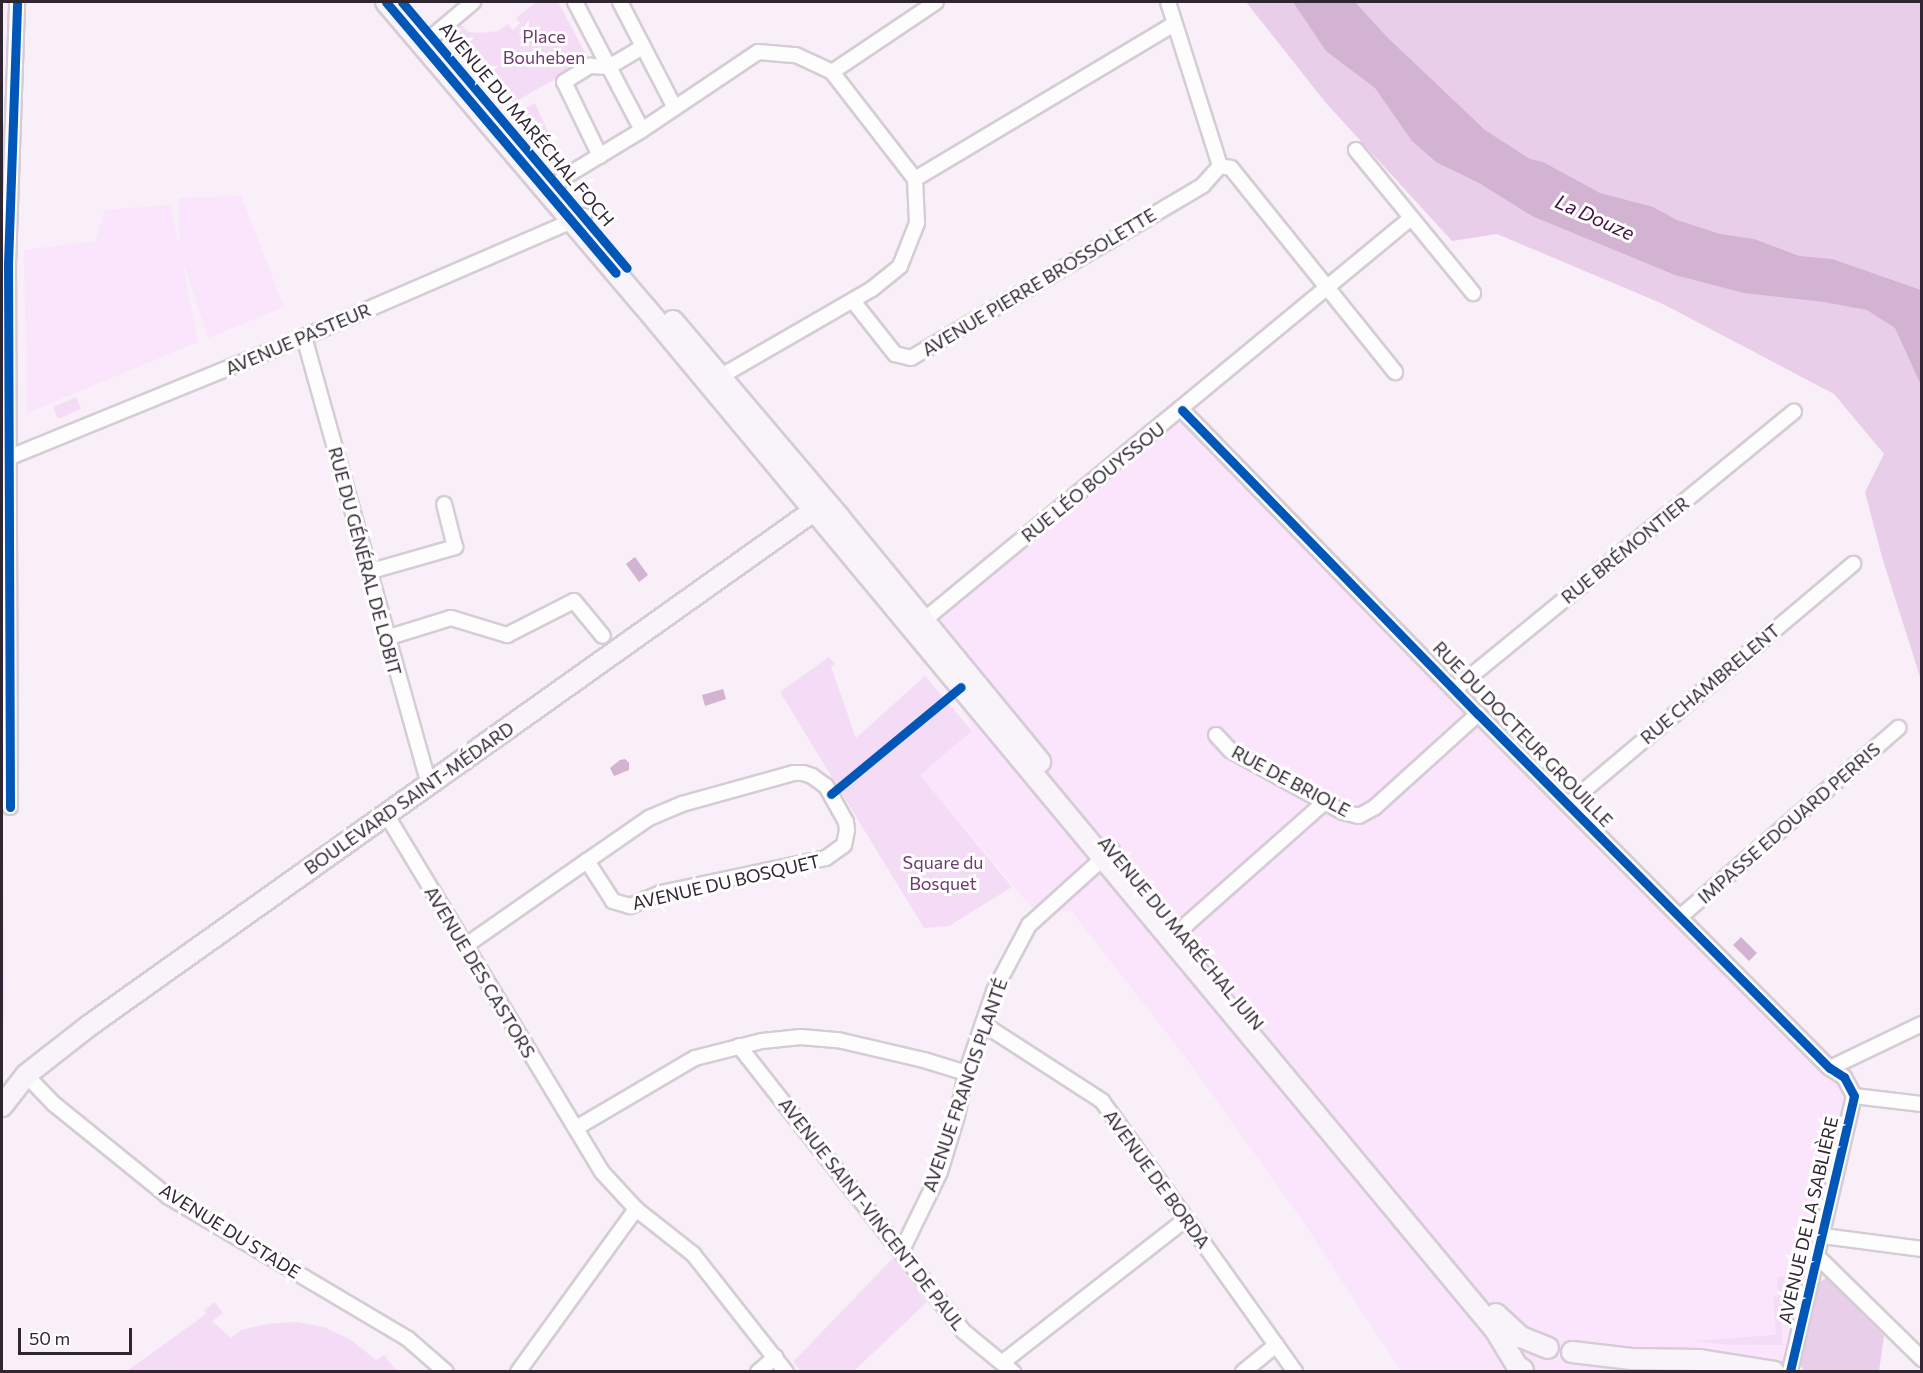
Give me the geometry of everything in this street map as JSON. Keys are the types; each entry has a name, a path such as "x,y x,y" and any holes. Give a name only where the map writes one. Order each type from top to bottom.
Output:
{"main road":[{"name":"AVENUE DU MARÉCHAL FOCH","path":"386,2 427,41 820,507"},
{"name":"AVENUE DU MARÉCHAL FOCH","path":"402,2 427,41"},
{"name":"AVENUE DU MARÉCHAL JUIN","path":"820,507 1178,938 1506,1325 1521,1337 1548,1348 1559,1347 1572,1352 1632,1359 1700,1360 1774,1371"},
{"name":"BOULEVARD SAINT-MÉDARD","path":"2,1106 26,1075 90,1024 820,507"},
{"name":"AVENUE DU MARÉCHAL JUIN","path":"1178,938 1497,1331 1517,1366 1523,1371"},
{"path":"1523,1371 1533,1355 1548,1348"},
{"path":"1572,1352 1579,1357 1588,1371"},
{"path":"1606,1371 1632,1359"}],"street":[{"path":"10,807 4,552 7,452 5,264 17,2"},
{"path":"427,41 473,2"},
{"path":"575,2 642,130"},
{"path":"620,2 675,108"},
{"path":"832,72 936,2"},
{"path":"1168,2 1220,166 1230,168 1395,372"},
{"path":"915,179 1174,24"},
{"path":"600,156 564,82 590,66 609,67 642,47"},
{"path":"552,189 566,176 642,130 758,52 796,55 832,72 915,179 917,223 900,266 872,290 730,371 716,383"},
{"path":"1356,150 1473,293"},
{"name":"AVENUE PIERRE BROSSOLETTE","path":"853,301 895,354 911,358 1203,185 1220,166"},
{"name":"RUE LÉO BOUYSSOU","path":"918,625 1182,410 1411,218"},
{"name":"AVENUE PASTEUR","path":"7,452 304,337 578,219"},
{"name":"RUE DU GÉNÉRAL DE LOBIT","path":"304,337 386,638 429,784"},
{"name":"RUE DU DOCTEUR GROUILLE","path":"1182,410 1478,714 1830,1068 1844,1077"},
{"name":"RUE BRÉMONTIER","path":"1455,689 1794,411"},
{"path":"368,572 455,547 444,504"},
{"name":"RUE CHAMBRELENT","path":"1568,804 1853,564"},
{"path":"386,638 451,618 507,635 573,601 603,636"},
{"name":"RUE DE BRIOLE","path":"1216,735 1230,750 1343,812 1359,816 1375,807 1478,714"},
{"name":"IMPASSE EDOUARD PERRIS","path":"1680,917 1898,728"},
{"name":"AVENUE DU BOSQUET","path":"465,946 587,861 649,818 682,804 794,773 812,776 826,786 846,822 844,845 826,858 661,893 630,906 613,901 587,861"},
{"path":"1178,938 1187,924 1325,802"},
{"name":"AVENUE DES CASTORS","path":"386,814 602,1172 636,1209 693,1254 786,1371"},
{"name":"AVENUE FRANCIS PLANTÉ","path":"902,1250 940,1172 957,1116 966,1073 994,991 1029,925 1108,854"},
{"name":"AVENUE DE BORDA","path":"983,1024 1095,1094 1296,1371"},
{"path":"1830,1068 1922,1024"},
{"path":"576,1128 694,1058 739,1046 801,1037 838,1040 924,1060 966,1073"},
{"name":"AVENUE SAINT-VINCENT DE PAUL","path":"739,1046 902,1250 963,1331 1008,1367"},
{"name":"AVENUE DU STADE","path":"26,1075 54,1104 170,1197 408,1339 446,1371"},
{"name":"AVENUE DE LA SABLIÈRE","path":"1790,1371 1854,1096 1844,1077"},
{"path":"1854,1096 1922,1104"},
{"path":"518,1371 636,1209"},
{"path":"1008,1367 1186,1219"},
{"path":"1823,1236 1922,1249"},
{"path":"1818,1257 1922,1359"},
{"path":"1243,1371 1276,1345"},
{"path":"758,1371 775,1357"}],"shaded area":[{"path":"1246,2 1921,2 1921,680 1882,557 1865,492 1884,454 1834,394 1663,304 1497,234 1452,241 1326,103"},
{"path":"241,196 284,307 208,338 182,259 198,342 27,413 24,250 95,241 105,210 170,205 179,247 179,198"},
{"path":"1179,409 1846,1089 1783,1368 1793,1371 1401,1371 1302,1220 1186,1058 1072,912 1031,907 920,775 972,731 930,609"},
{"path":"2,778 5,990 2,1067"},
{"path":"1827,1277 1884,1336 1879,1371 1804,1371 1799,1363 1820,1282"}],"green space":[{"name":"Place Bouheben","path":"536,2 558,2 589,60 513,103 451,30 459,23 469,32 498,31 508,24 513,30 520,23 516,18"},
{"path":"535,103 564,167 519,112"},
{"path":"76,397 81,409 58,419 53,407"},
{"name":"Square du Bosquet","path":"829,657 835,664 831,667 856,738 925,676 972,731 920,775 1012,887 949,926 924,928 780,692"},
{"path":"1796,1245 1808,1257 1794,1306 1782,1307 1782,1345 1730,1345 1695,1341 1776,1335 1773,1297 1778,1296 1777,1277 1795,1275 1793,1250"},
{"path":"893,1258 927,1302 854,1371 801,1371 793,1362"},
{"path":"215,1302 223,1313 212,1321 231,1338 241,1330 267,1324 296,1322 324,1327 351,1340 376,1360 384,1355 397,1371 127,1371 206,1314 204,1310"}],"water":[{"name":"La Douze","path":"1293,2 1355,2 1387,37 1485,130 1530,159 1543,162 1600,193 1653,207 1677,220 1720,234 1754,239 1799,256 1832,259 1921,290 1921,385 1895,328 1867,310 1824,302 1744,293 1675,275 1532,216 1479,183 1436,162 1412,141 1375,88 1326,51"},
{"path":"635,557 648,575 639,582 626,564"},
{"path":"723,689 726,699 705,706 702,695"},
{"path":"625,759 629,763 629,770 614,776 610,768"},
{"path":"1741,937 1757,953 1749,961 1733,945"}],"cycle path":[{"path":"10,807 8,264 17,2"},
{"path":"386,2 616,273"},
{"path":"402,2 627,268"},
{"path":"1182,410 1478,714 1830,1068 1844,1077 1854,1096 1790,1372"},
{"path":"831,794 961,687"}]}
